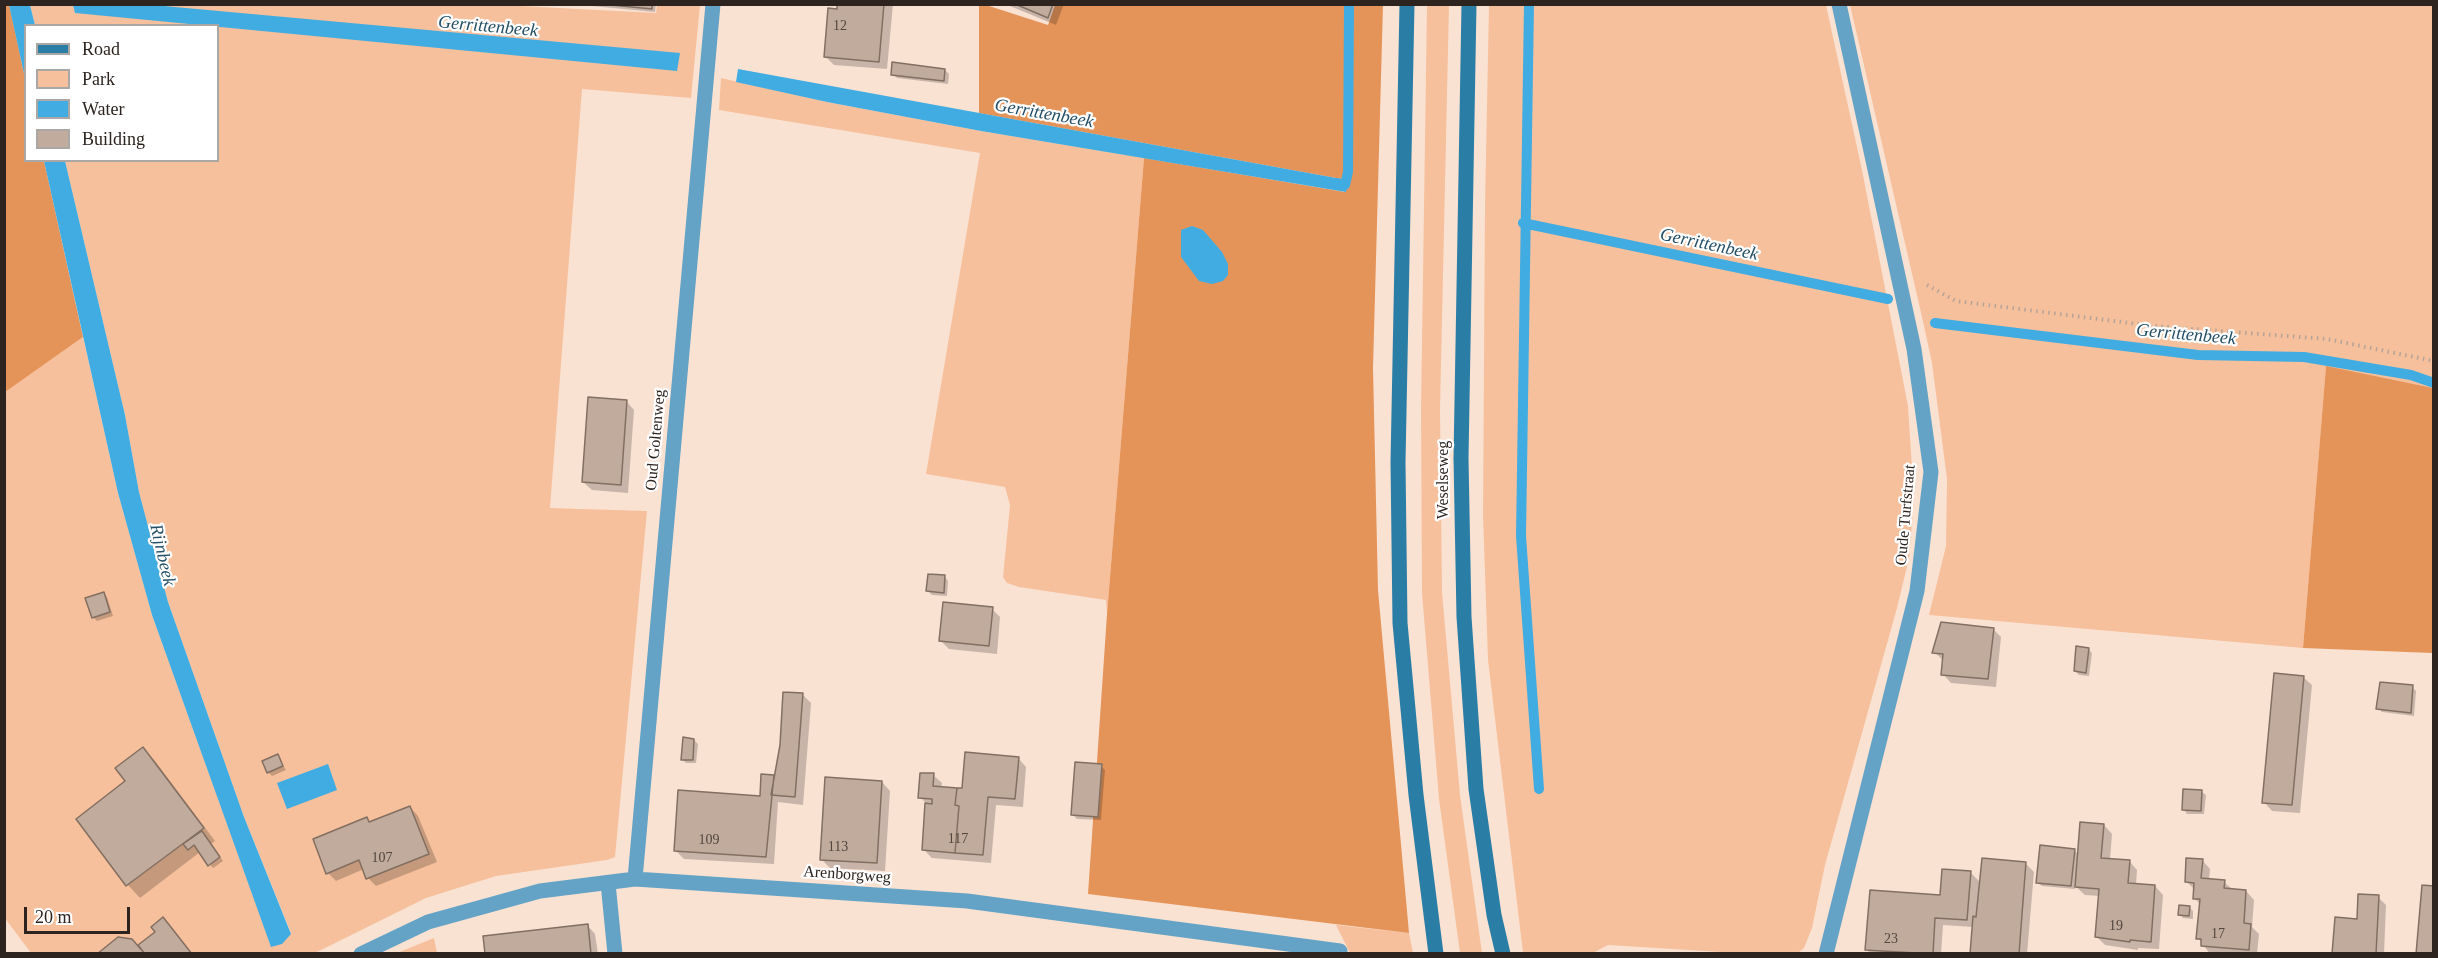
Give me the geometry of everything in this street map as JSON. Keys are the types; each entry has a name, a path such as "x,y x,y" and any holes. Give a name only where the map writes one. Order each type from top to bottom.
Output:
{"main road":[{"path":"1407,4 1398,462 1400,623 1416,795 1436,954"},
{"name":"Weselseweg","path":"1469,4 1461,458 1464,617 1476,789 1494,915 1503,954"}],"street":[{"name":"Oud Goltenweg","path":"635,879 713,4"},
{"name":"Oude Turfstraat","path":"1826,954 1917,591 1931,472 1914,349 1839,4"},
{"name":"Arenborgweg","path":"361,954 428,922 540,891 635,879 967,901 1340,951"},
{"path":"608,883 615,954"}],"path":[{"path":"1897,268 1956,301 2154,326 2327,339 2433,361"}],"green space":[{"path":"482,4 656,13 657,5 700,5 691,98 582,89 550,508 647,511 615,857 496,876 426,898 315,953 31,953 4,917 4,392 83,337 118,493 152,615 271,946 291,933 244,817 168,602 139,492 125,415 65,162 219,162 219,24 35,24 30,5"},
{"path":"1427,5 1449,5 1440,409 1442,592 1460,795 1482,953 1460,953 1439,799 1422,593 1421,409"},
{"path":"1489,5 1826,5 1862,170 1908,406 1914,499 1909,558 1897,608 1825,865 1812,928 1804,948 1798,953 1737,953 1608,945 1593,953 1523,953 1488,660 1483,515"},
{"path":"1850,5 2433,5 2433,388 2326,367 2303,648 1929,615 1946,546 1947,479 1932,363","holes":["1980,324 2240,356 2052,336"]},
{"path":"721,78 827,102 1144,158 1107,614 1106,600 1019,587 1007,583 1003,577 1010,505 1005,487 926,474 980,153 719,110"},
{"path":"1336,925 1409,933 1413,953 1350,953"},
{"path":"434,938 437,953 397,953"}],"shaded area":[{"path":"9,4 24,73 24,162 44,162 83,337 5,392 4,5"},
{"path":"979,5 986,5 1048,25 1055,5 1383,5 1373,368 1378,590 1409,933 1088,894 1107,614 1144,158 1345,192 1347,180 979,113"},
{"path":"2326,366 2433,388 2433,653 2303,648"}],"water":[{"path":"9,5 30,5 35,24 24,24 24,73"},
{"path":"73,5 153,5 680,53 677,71 219,27 219,24 189,24 75,13"},
{"path":"738,69 1347,180 1346,192 981,131 827,102 736,82"},
{"path":"44,162 65,162 125,415 139,492 168,602 244,817 291,934 282,944 271,947 152,615 118,493"},
{"path":"1192,226 1203,230 1222,252 1228,264 1228,275 1223,281 1212,284 1199,281 1181,257 1181,230"},
{"path":"328,764 337,790 287,809 277,783"}],"building":[{"path":"601,4 652,4 652,9"},
{"path":"837,4 884,4 879,62 824,57 828,8 837,9"},
{"path":"1015,4 1053,4 1048,18"},
{"path":"892,62 945,69 944,81 891,75"},
{"path":"588,397 627,400 621,485 582,482"},
{"path":"928,574 945,575 944,593 926,591"},
{"path":"104,592 110,612 92,618 85,598"},
{"path":"943,602 993,607 989,646 939,641"},
{"path":"1941,622 1994,628 1988,679 1941,675 1943,654 1932,653"},
{"path":"2076,646 2089,648 2086,673 2074,671"},
{"path":"2274,673 2304,676 2292,805 2262,803"},
{"path":"2380,682 2413,685 2411,713 2376,709"},
{"path":"783,692 803,693 795,797 771,795 780,745"},
{"path":"683,737 694,739 693,760 681,760"},
{"path":"143,747 204,828 126,886 76,819 125,781 115,768"},
{"path":"965,752 1019,757 1015,799 988,797 983,855 955,853 959,806 955,805 957,788 962,788"},
{"path":"278,754 283,766 267,773 262,761"},
{"path":"1075,762 1102,764 1098,817 1071,815"},
{"path":"920,773 934,773 933,786 957,788 955,805 959,806 955,853 922,850 925,803 932,804 932,799 918,798"},
{"path":"761,774 774,775 766,857 674,851 678,790 760,796"},
{"path":"825,777 882,781 877,863 820,860"},
{"path":"2183,789 2202,790 2201,811 2182,810"},
{"path":"410,806 429,854 366,879 359,860 326,874 313,839 367,817 369,822"},
{"path":"2080,822 2104,824 2101,858 2130,860 2128,883 2155,885 2151,942 2130,940 2130,942 2095,937 2099,889 2075,887"},
{"path":"202,831 220,857 208,866 194,845 188,850 183,844"},
{"path":"2040,845 2075,849 2071,886 2036,883"},
{"path":"1982,858 2026,862 2019,954 1970,954"},
{"path":"2186,858 2203,859 2201,878 2225,880 2224,888 2246,890 2244,923 2251,924 2249,950 2201,946 2201,939 2196,939 2200,899 2193,899 2194,883 2185,882"},
{"path":"1942,869 1971,871 1967,920 1935,918 1933,954 1865,950 1870,890 1940,895"},
{"path":"2422,885 2434,886 2434,954 2416,954"},
{"path":"2358,894 2379,895 2376,954 2332,954 2335,917 2357,919"},
{"path":"2179,905 2190,906 2189,916 2178,915"},
{"path":"163,917 192,954 145,954 138,945 155,932 151,927"},
{"path":"588,924 591,954 485,954 483,936"},
{"path":"118,937 132,939 145,954 97,954"}],"waterway":[{"path":"1336,183 1345,185 1348,172 1349,4"},
{"path":"1529,4 1521,536 1539,789"},
{"name":"Gerrittenbeek","path":"1523,223 1888,299"},
{"name":"Gerrittenbeek","path":"1935,323 2198,355 2304,357 2411,375 2434,383"}],"water label":[{"name":"Rijnbeek","path":"162,555"}]}
